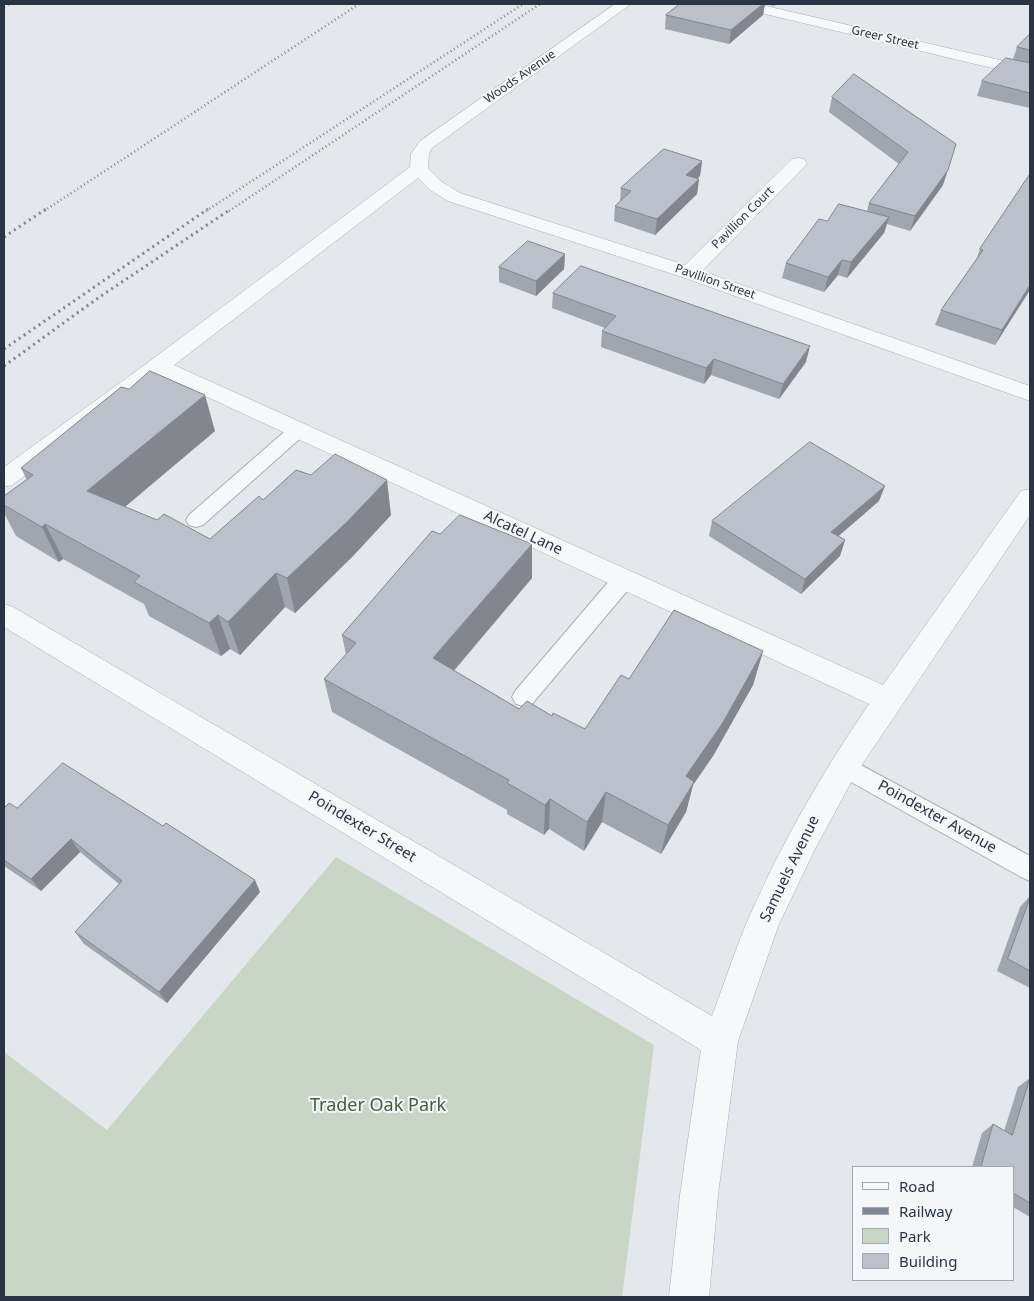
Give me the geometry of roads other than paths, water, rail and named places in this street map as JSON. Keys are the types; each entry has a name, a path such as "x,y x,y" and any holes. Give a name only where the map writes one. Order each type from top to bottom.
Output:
{"street":[{"name":"Woods Avenue","path":"158,366 419,162 426,145 624,4"},
{"name":"Greer Street","path":"740,4 1030,72"},
{"name":"Pavillion Street","path":"419,162 436,186 454,197 689,273 1030,394"},
{"name":"Pavillion Court","path":"689,273 798,163"},
{"name":"Alcatel Lane","path":"158,366 888,700"},
{"path":"4,479 158,366"},
{"name":"Samuels Avenue","path":"689,1297 699,1195 720,1041 764,920 803,841 844,766 1030,497"},
{"name":"Poindexter Street","path":"4,614 720,1041"}],"lane":[{"path":"196,520 298,430"},
{"path":"524,697 624,580"},
{"name":"Poindexter Avenue","path":"844,766 1030,869"}],"railway":[{"path":"4,7 9,4"},
{"path":"44,211 359,4"},
{"path":"206,211 523,4"},
{"path":"229,211 540,4"},
{"path":"4,237 46,209"},
{"path":"4,349 208,209"},
{"path":"4,366 98,298 231,209"}],"park label":[{"name":"Trader Oak Park","path":"378,1106"}]}
